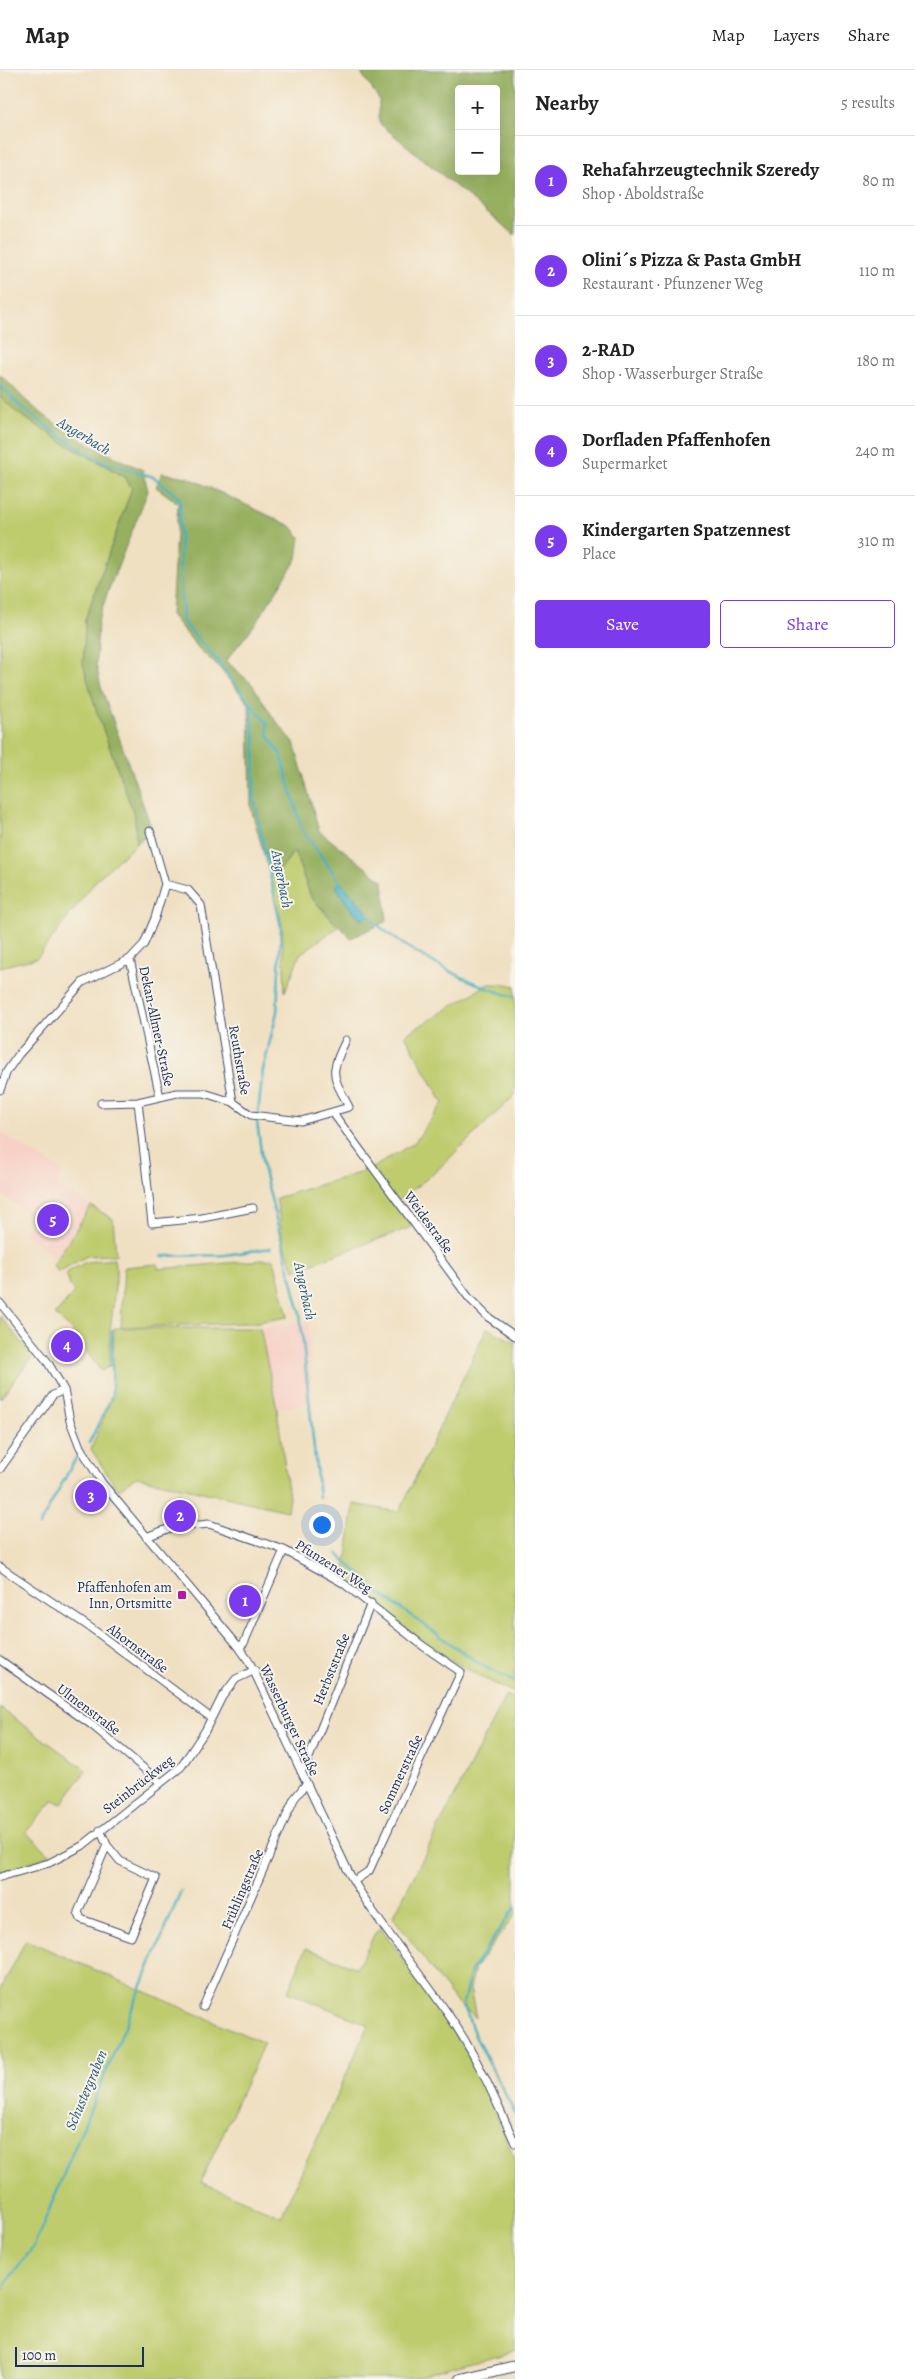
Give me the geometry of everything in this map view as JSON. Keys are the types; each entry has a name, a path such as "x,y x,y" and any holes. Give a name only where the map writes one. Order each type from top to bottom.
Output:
{"main road":[{"path":"460,2379 515,2366"}],"street":[{"path":"0,1090 7,1071 19,1054 83,982 130,959 144,944 155,918 165,884 150,831"},
{"name":"Reuthstraße","path":"165,884 188,890 201,905 233,1102 251,1115 263,1118 301,1121 333,1113"},
{"name":"Dekan-Allmer-Straße","path":"130,959 160,1097"},
{"path":"333,1113 349,1107 333,1075 337,1058 346,1040"},
{"name":"Dekan-Allmer-Straße","path":"101,1103 138,1102 177,1093 204,1093 233,1102"},
{"path":"138,1102 152,1223 202,1218 253,1208"},
{"name":"Weidestraße","path":"333,1113 469,1298 488,1317 515,1336"},
{"name":"Wasserburger Straße","path":"0,1303 48,1361 64,1390 70,1421 80,1448 102,1483 239,1646 254,1670 306,1784 354,1881 450,2016 489,2084 515,2143"},
{"path":"0,1468 53,1394 64,1390"},
{"name":"Pfunzener Weg","path":"146,1537 170,1528 209,1524 284,1550 343,1583 371,1603 423,1646 461,1672"},
{"path":"239,1646 244,1642 284,1550"},
{"name":"Ahornstraße","path":"0,1567 91,1628 210,1717"},
{"name":"Herbststraße","path":"301,1770 306,1765 371,1603"},
{"name":"Ulmenstraße","path":"0,1660 93,1726 160,1782"},
{"name":"Steinbrückweg","path":"0,1878 49,1862 82,1846 184,1764 205,1731 210,1717 222,1697 236,1679 254,1670"},
{"name":"Sommerstraße","path":"354,1881 369,1870 461,1672"},
{"name":"Frühlingstraße","path":"203,2007 294,1799 306,1784"},
{"path":"100,1830 107,1845 120,1861 156,1878 131,1937 81,1918 78,1912 107,1845"}],"shaded area":[{"path":"0,1132 63,1171 56,1184 91,1206 57,1259 23,1232 33,1217 0,1194"},
{"path":"309,1321 311,1403 277,1409 260,1328"}],"green space":[{"path":"359,70 515,70 515,235 379,123 379,99"},
{"path":"0,374 31,405 61,427 101,450 143,470 148,491 107,594 98,622 96,664 101,687 153,832 148,833 136,844 135,817 95,707 83,664 85,620 132,488 124,476 67,445 16,412 0,396"},
{"path":"0,396 16,412 67,445 124,476 132,488 85,620 95,707 135,817 136,844 98,878 37,958 0,967"},
{"path":"162,473 187,477 291,526 300,537 297,559 256,623 226,661 252,684 273,717 294,742 319,831 383,881 387,921 351,938 311,897 294,851 281,869 270,876 251,808 249,704 217,665 200,650 171,615 178,503 156,487"},
{"path":"294,851 311,897 338,927 300,954 285,992 282,925 270,876 281,869"},
{"path":"488,984 515,986 515,1095 433,1174 396,1202 412,1227 294,1270 284,1244 276,1198 369,1170 414,1143 443,1103 405,1035"},
{"path":"91,1206 113,1219 116,1255 87,1256 58,1272 53,1265"},
{"path":"114,1259 117,1269 110,1332 110,1366 101,1371 69,1327 55,1315 75,1291 70,1286 66,1273 86,1262"},
{"path":"274,1259 288,1317 252,1323 121,1327 124,1267 158,1264 158,1269"},
{"path":"0,1316 33,1356 0,1399"},
{"path":"114,1328 260,1328 277,1409 289,1498 287,1511 136,1477 118,1490 91,1449 112,1397"},
{"path":"487,1328 515,1342 515,1693 471,1672 440,1653 344,1579 354,1504 399,1512"},
{"path":"506,1695 515,1699 515,1915 475,1968 470,1989 476,2018 456,2002 393,1917"},
{"path":"0,1708 86,1770 62,1804 53,1801 26,1832 51,1855 0,1873"},
{"path":"381,1928 465,2050 490,2099 515,2161 515,2350 412,2379 0,2379 0,1991 26,1940 264,2043 201,2182 281,2216 369,2025 288,1992 306,1948 357,1968 375,1933"}],"water":[{"path":"340,882 367,911 367,916 363,920 341,896 336,886"}],"waterway":[{"name":"Angerbach","path":"0,385 21,407 58,435 102,462 154,477 180,499 180,576 183,622 217,660 250,703 255,741 254,798 281,928 277,1012 263,1070 257,1122 263,1167 300,1313 319,1497"},
{"path":"250,703 267,723 268,735 281,755 302,830 341,883"},
{"path":"365,912 395,938 435,963 478,984 515,997"},
{"path":"162,1256 225,1255 271,1248"},
{"path":"89,1443 112,1396 112,1331"},
{"path":"39,1526 77,1456"},
{"name":"Angerbach","path":"337,1553 379,1593 481,1665 515,1682"},
{"name":"Schustergraben","path":"0,2291 34,2246 181,1891"},
{"name":"Angerbach","path":"515,1907 471,1971 463,2003 475,2036 515,2113"}],"place":[{"name":"Kindergarten Spatzennest","path":"53,1220"},
{"name":"Dorfladen Pfaffenhofen","path":"67,1346"},
{"name":"2-RAD","path":"91,1496"},
{"name":"Olini´s Pizza & Pasta GmbH","path":"180,1516"},
{"name":"Pfaffenhofen am Inn, Ortsmitte","path":"182,1595"},
{"name":"Rehafahrzeugtechnik Szeredy","path":"245,1601"}]}
